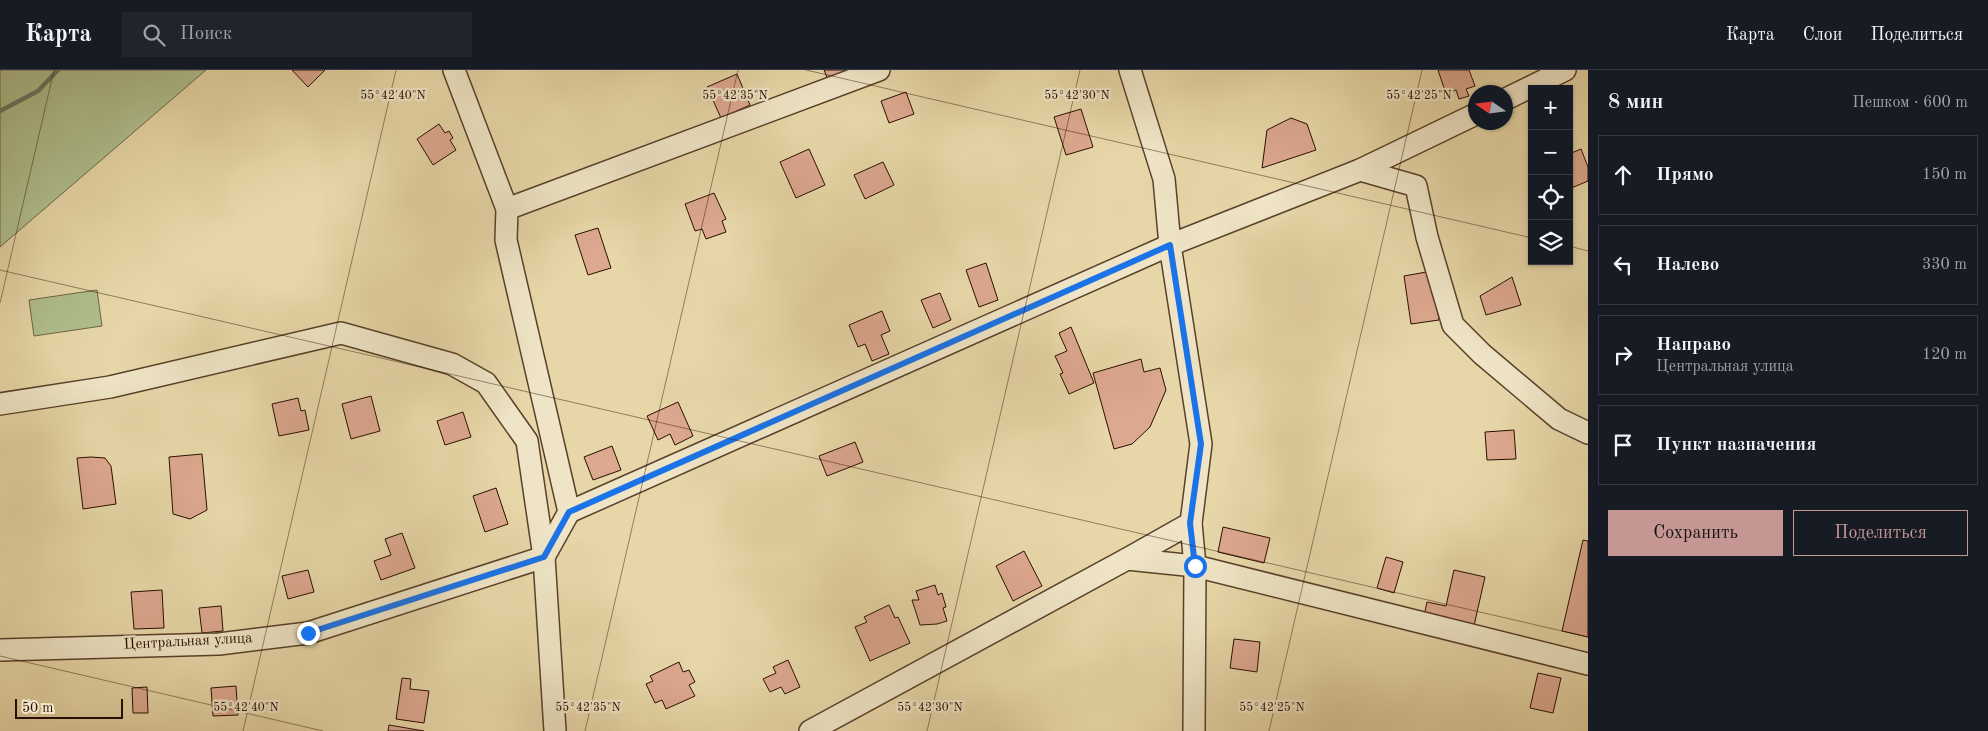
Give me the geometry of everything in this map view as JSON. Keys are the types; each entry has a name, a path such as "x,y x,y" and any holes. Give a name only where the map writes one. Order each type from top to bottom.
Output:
{"street":[{"path":"454,70 508,209 506,240 569,512"},
{"path":"508,209 879,70"},
{"path":"1130,70 1164,179 1170,245 1201,444 1190,523 1195,566 1194,731"},
{"path":"1513,96 1566,70"},
{"path":"544,557 569,512 1170,245 1360,170 1468,118"},
{"path":"1360,170 1416,186 1427,237 1453,325 1482,354 1559,419 1588,433"},
{"path":"0,404 110,387 340,333 452,364 486,383 527,441 544,557 555,731"},
{"path":"810,731 1190,523"},
{"name":"Центральная улица","path":"0,650 219,644 308,633 544,557"},
{"path":"1127,559 1195,566 1588,664"}],"green space":[{"path":"0,70 206,70 0,247"},
{"path":"97,290 102,326 34,336 29,300"}],"building":[{"path":"292,70 325,70 308,87"},
{"path":"824,70 844,70 847,78 830,85"},
{"path":"1438,70 1469,70 1475,85 1468,85 1466,89 1468,96 1459,99 1456,90 1446,94"},
{"path":"737,74 750,105 721,118 707,87"},
{"path":"906,92 914,114 889,123 881,101"},
{"path":"1081,109 1093,147 1066,155 1054,117"},
{"path":"1291,118 1307,124 1316,150 1262,168 1267,130"},
{"path":"439,124 445,133 449,131 453,138 450,140 456,150 433,165 417,139"},
{"path":"809,149 825,185 796,198 780,162"},
{"path":"1581,149 1588,167 1588,181 1573,187 1573,175 1573,152"},
{"path":"883,162 894,185 865,199 854,175"},
{"path":"714,193 726,219 722,221 726,232 706,239 702,229 695,231 685,204"},
{"path":"598,228 611,268 588,275 575,235"},
{"path":"986,263 998,300 979,307 966,270"},
{"path":"1432,271 1439,320 1411,324 1404,276"},
{"path":"1512,277 1521,305 1486,315 1480,296"},
{"path":"940,293 951,320 933,328 921,300"},
{"path":"882,311 890,331 881,335 889,354 872,361 865,344 858,347 849,325"},
{"path":"1071,327 1094,383 1069,394 1060,374 1063,373 1055,356 1067,351 1059,333"},
{"path":"1141,359 1144,372 1160,368 1166,390 1150,427 1132,444 1114,449 1093,373"},
{"path":"371,396 380,431 351,439 342,404"},
{"path":"298,398 301,411 305,410 309,430 279,436 272,404"},
{"path":"678,402 693,436 675,445 670,434 658,440 647,416"},
{"path":"463,412 471,437 445,445 437,421"},
{"path":"1514,430 1516,459 1487,460 1485,432"},
{"path":"855,442 863,462 827,476 819,456"},
{"path":"612,446 621,470 593,480 584,457"},
{"path":"202,454 207,510 190,519 173,514 169,457"},
{"path":"77,458 105,458 111,466 116,504 83,509"},
{"path":"496,488 508,524 485,532 473,496"},
{"path":"1223,527 1270,538 1264,563 1218,552"},
{"path":"402,533 415,568 381,580 374,561 391,555 385,539"},
{"path":"1583,540 1588,541 1588,637 1562,631"},
{"path":"1024,551 1042,586 1013,601 996,566"},
{"path":"1386,557 1403,562 1394,593 1377,588"},
{"path":"308,570 314,592 288,599 282,576"},
{"path":"1454,570 1485,577 1473,630 1423,620 1427,602 1446,606"},
{"path":"935,585 938,595 942,593 946,607 943,608 947,621 937,624 920,625 912,600 919,600 916,591"},
{"path":"162,590 164,628 134,629 131,592"},
{"path":"889,605 895,618 898,617 910,643 870,661 855,627 867,622 864,617"},
{"path":"221,606 223,631 202,633 199,608"},
{"path":"1234,639 1260,642 1257,672 1230,668"},
{"path":"788,660 800,687 785,694 781,687 770,692 763,679 776,673 773,667"},
{"path":"679,662 683,672 689,670 695,682 689,685 695,696 666,709 662,700 655,703 646,684 653,681 650,676"},
{"path":"1538,673 1561,678 1553,713 1530,708"},
{"path":"402,678 411,679 410,689 429,691 424,723 396,719"},
{"path":"236,686 238,715 213,716 211,688"},
{"path":"147,687 148,713 133,713 132,688"},
{"path":"389,725 424,731 388,731"}],"waterway":[{"path":"0,111 38,91 58,70"}],"route":[{"path":"308,633 544,557 569,512 1138,261 1170,245 1201,444 1190,523 1195,566"}]}
